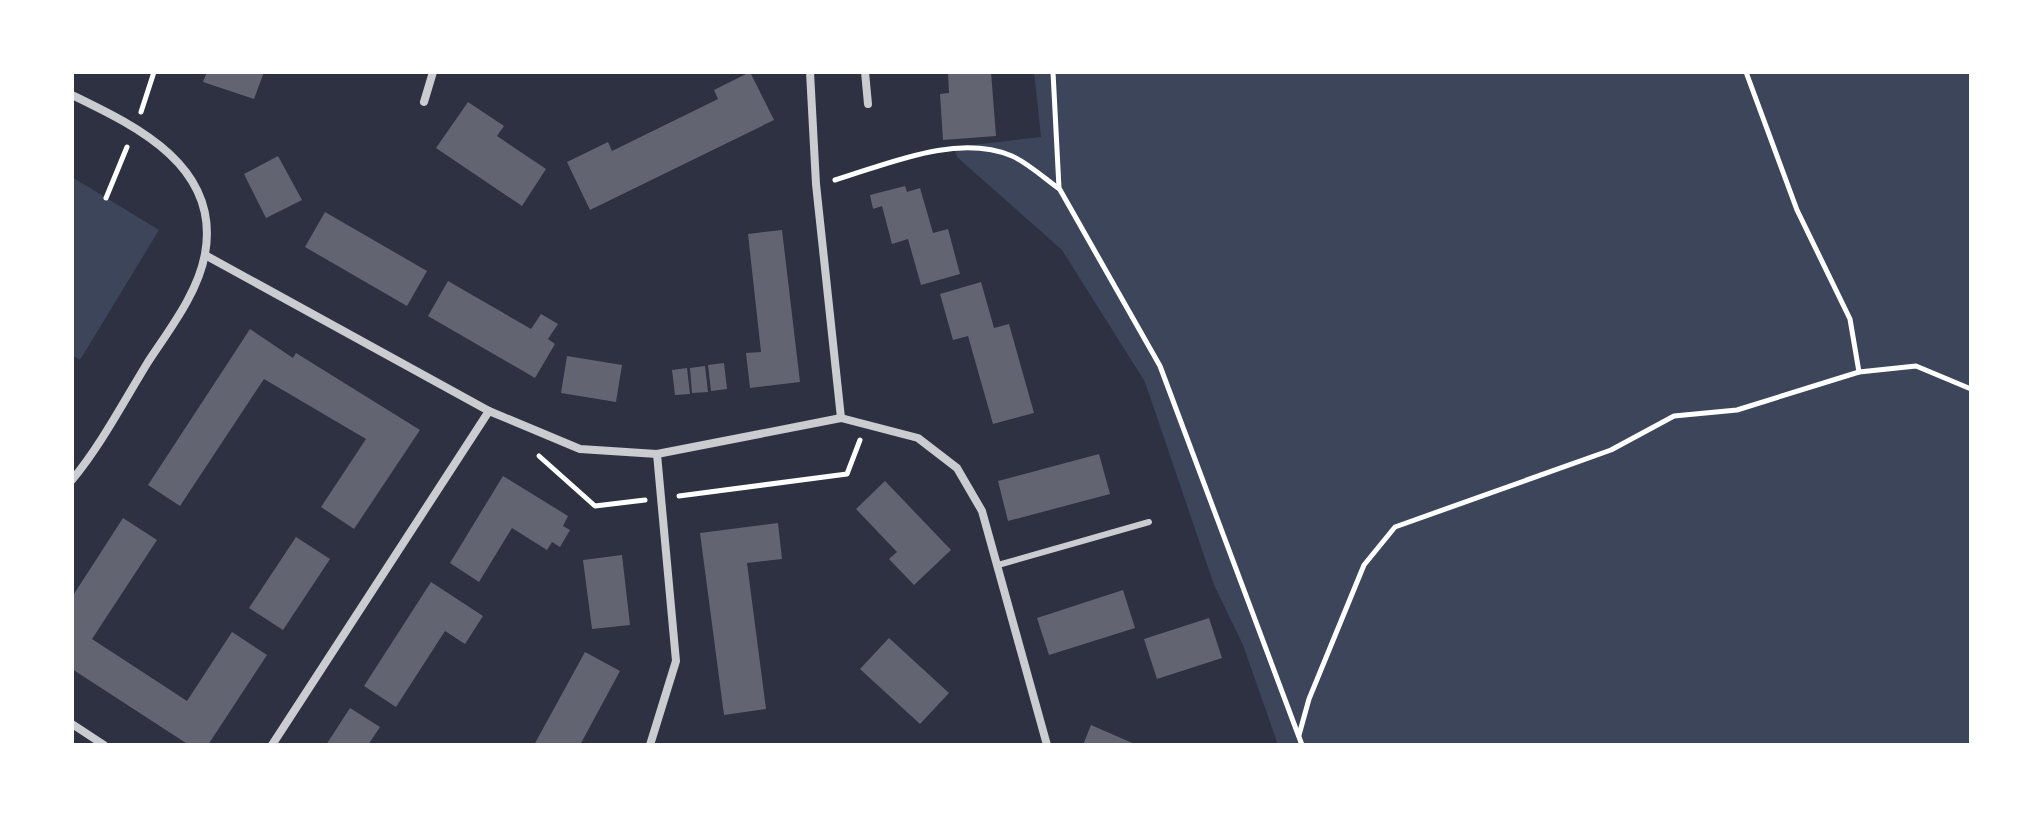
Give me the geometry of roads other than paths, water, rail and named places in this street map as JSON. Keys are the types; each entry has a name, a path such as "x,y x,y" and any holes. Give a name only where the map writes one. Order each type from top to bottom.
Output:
{"street":[{"path":"424,102 433,72"},
{"path":"810,72 816,184 841,418"},
{"path":"865,72 868,104"},
{"path":"72,95 136,126 177,157 196,190 205,222 205,255 184,307 72,480"},
{"path":"205,255 489,411 580,449 657,454 841,418 918,438 957,468 982,511 1047,745"},
{"path":"272,745 489,411"},
{"path":"650,745 676,661 657,454"},
{"path":"72,724 104,745"}],"lane":[{"path":"998,565 1149,522"}]}
